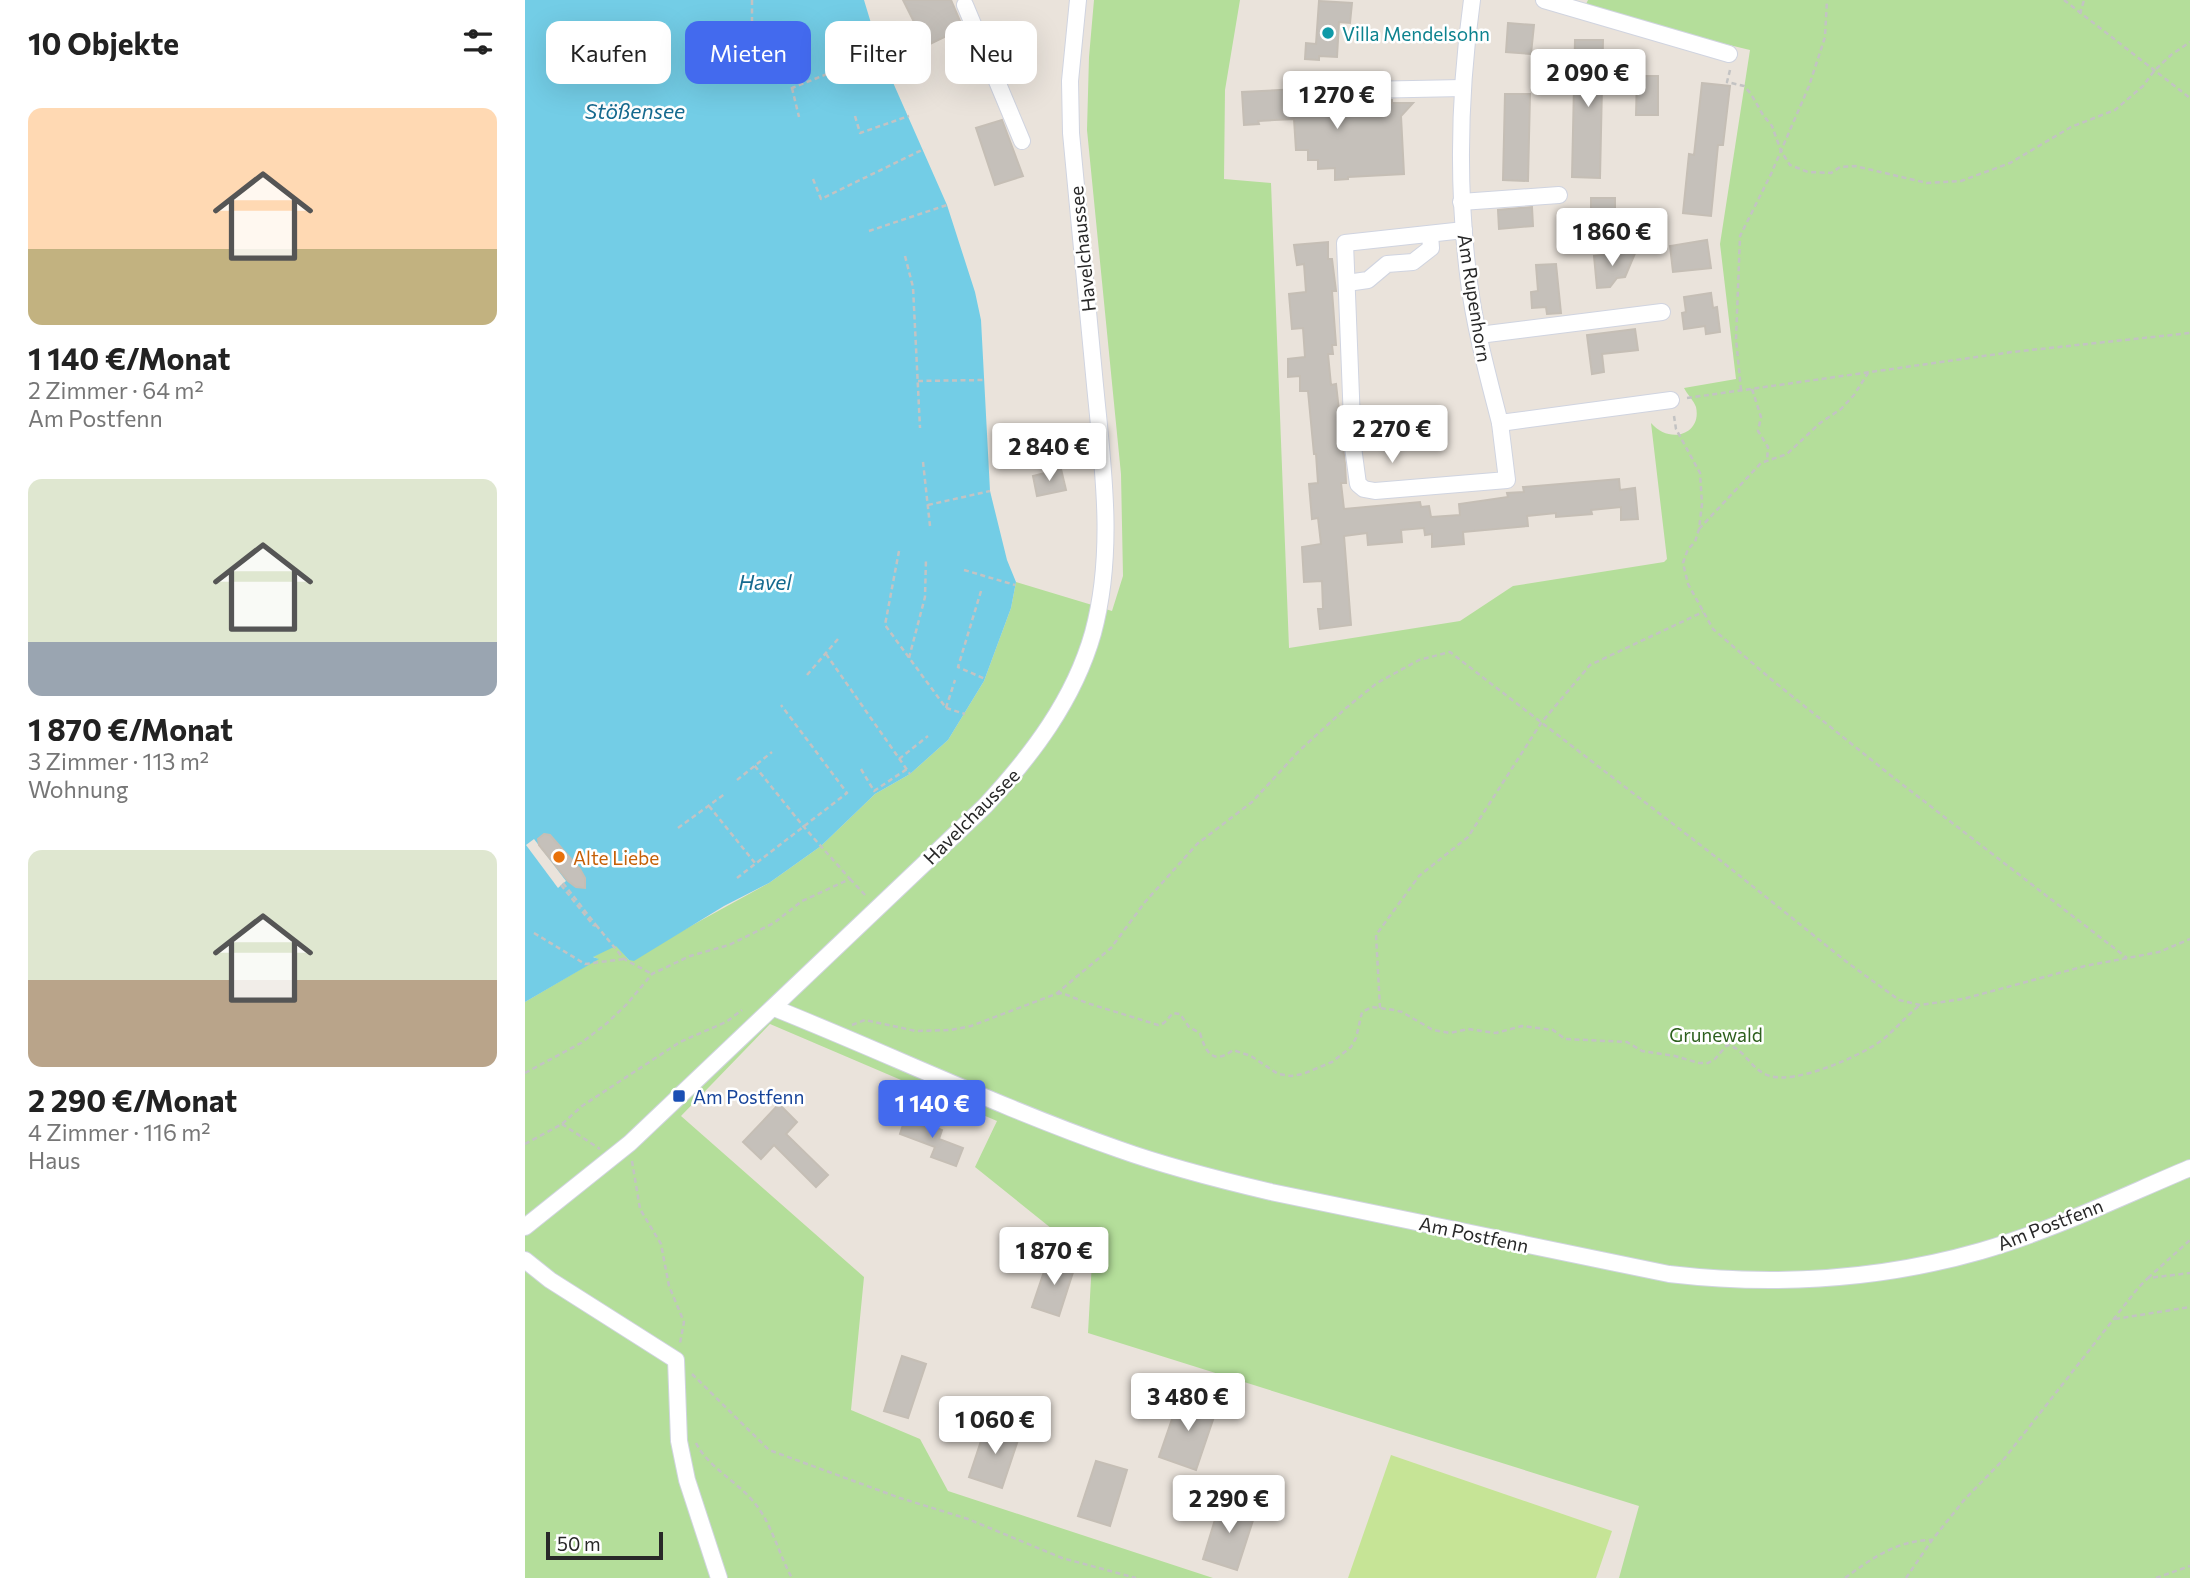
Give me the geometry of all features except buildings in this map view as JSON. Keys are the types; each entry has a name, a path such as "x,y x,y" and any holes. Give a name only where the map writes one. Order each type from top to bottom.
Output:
{"street":[{"name":"Havelchaussee","path":"525,1227 629,1143 985,806 1018,770 1048,729 1075,681 1093,632 1106,551 1104,474 1071,133 1070,81 1078,0"},
{"name":"Am Rupenhorn","path":"1347,283 1353,447 1358,484 1364,489 1375,491 1507,480 1500,423 1469,283 1461,202 1464,57 1472,0"},
{"path":"1544,0 1729,54"},
{"path":"965,5 1022,141"},
{"path":"1312,91 1463,88"},
{"path":"1461,202 1559,195"},
{"path":"1430,234 1431,248 1413,262 1387,264 1368,281 1347,283 1345,243 1464,230"},
{"path":"1479,335 1662,312"},
{"path":"1500,423 1671,400"},
{"name":"Am Postfenn","path":"774,1008 1062,1129 1120,1150 1214,1178 1656,1271 1717,1280 1813,1279 1915,1267 1982,1251 2035,1232 2190,1168"},
{"path":"525,1260 550,1280 676,1360 679,1441 687,1480 719,1578"}],"path":[{"path":"752,0 752,21"},
{"path":"1741,390 1736,339 1740,236 1809,86 1825,37 1827,0"},
{"path":"2064,0 2190,99"},
{"path":"2080,14 2084,0"},
{"path":"1729,54 1733,55 1727,82 1744,86 1751,94 1772,126 1781,151 1790,165 1808,172 1831,173 1840,167 1855,166 1927,183 1961,181 2010,163 2071,127 2115,110 2143,86 2154,71 2190,42"},
{"path":"792,88 825,75"},
{"path":"791,84 799,117"},
{"path":"855,116 860,133 909,116"},
{"path":"813,179 821,199 924,149"},
{"path":"869,231 947,205"},
{"path":"905,256 913,288 920,428"},
{"path":"2127,958 1894,778 1713,629 1688,584 1683,563 1699,529 1702,505 1700,473 1676,429 1671,400 2012,352 2190,333"},
{"path":"1699,529 1761,463 1787,454 1820,423 1841,409 1868,373"},
{"path":"918,381 983,380"},
{"path":"1752,388 1761,417 1758,431 1768,447 1767,461"},
{"path":"923,462 930,526"},
{"path":"927,506 990,491"},
{"path":"899,551 885,625 946,708 965,714"},
{"path":"909,658 925,597 926,559"},
{"path":"964,570 1016,585"},
{"path":"981,591 958,667 985,679"},
{"path":"1380,1008 1376,935 1419,876 1468,837 1541,723 1590,665 1703,611"},
{"path":"807,675 838,639"},
{"path":"1056,994 1111,948 1145,902 1197,844 1252,802 1299,751 1346,708 1377,683 1398,671 1419,660 1450,652 1725,864 1876,985 1899,1000 1920,1004 1963,999 2085,966 2159,952 2190,939"},
{"path":"826,654 910,774"},
{"path":"946,708 955,680"},
{"path":"737,878 846,793 781,705"},
{"path":"899,759 928,736"},
{"path":"737,779 772,752"},
{"path":"754,765 803,826 877,908"},
{"path":"861,769 874,791 907,769"},
{"path":"678,828 726,793"},
{"path":"709,806 755,863"},
{"path":"525,1073 581,1043 606,1024 628,1004 652,974 690,956 729,945 774,923 803,901 850,878"},
{"path":"562,884 624,959 652,974"},
{"path":"534,933 585,964 624,959"},
{"path":"846,1037 856,1022 865,1020 916,1031 951,1030 971,1026 1062,993 1158,1025 1164,1023 1173,1013 1181,1014 1189,1027 1201,1035 1205,1050 1209,1054 1223,1056 1233,1050 1251,1056 1271,1071 1291,1076 1316,1070 1344,1053 1356,1038 1362,1012 1372,1007 1402,1012 1433,1030 1442,1032 1468,1029 1496,1033 1522,1026 1553,1030 1565,1039 1626,1042 1642,1051 1699,1063 1708,1063 1715,1059 1727,1045 1739,1050 1745,1059 1766,1075 1784,1077 1853,1057 1879,1042 1920,1004"},
{"path":"525,1144 562,1124 582,1106 680,1042 726,1021 742,1010"},
{"path":"562,1124 611,1157"},
{"path":"629,1143 640,1209 661,1244 669,1286 684,1322 676,1360 705,1384 769,1450 900,1498 968,1519 1062,1558 1136,1578"},
{"path":"1906,1578 1965,1499 2004,1459 2148,1278 2190,1240"},
{"path":"2148,1278 2190,1273"},
{"path":"2115,1320 2190,1307"},
{"path":"697,1444 703,1456 753,1501 768,1524 792,1578"},
{"path":"1845,1578 1894,1546 1914,1540 1932,1540"},
{"path":"2157,1578 2190,1566"}],"green space":[{"name":"Grunewald","path":"1094,0 1240,0 1225,90 1224,179 1271,183 1289,648 1460,621 1513,586 1664,562 1667,559 1651,423 1667,434 1675,435 1689,430 1697,416 1696,407 1684,388 1736,379 1720,244 1750,50 1585,6 1588,0 2190,0 2190,1578 1619,1578 1639,1506 1088,1333 1092,1261 975,1167 997,1121 770,1024 681,1116 864,1277 851,1410 920,1439 948,1491 1213,1578 525,1578 525,1002 598,959 592,956 616,945 629,960 769,883 821,846 875,794 910,774 948,740 984,681 1011,608 1016,582 1112,611 1123,576 1121,474 1087,130"},
{"path":"1391,1455 1612,1531 1596,1578 1348,1578"}],"water":[{"name":"Havel","path":"525,0 864,0 870,21 825,21 825,84 894,84 947,205 975,292 981,320 990,491 1007,560 1016,582 1011,608 984,681 948,740 910,774 875,794 821,846 769,883 724,906 634,961 629,960 616,946 593,957 599,959 525,1002"}],"pier":[{"path":"534,839 566,881 558,888 526,845"}],"place":[{"name":"Villa Mendelsohn","path":"1328,33"},
{"name":"Alte Liebe","path":"559,857"},
{"name":"Am Postfenn","path":"679,1096"}],"water label":[{"name":"Stößensee","path":"635,110"}]}
